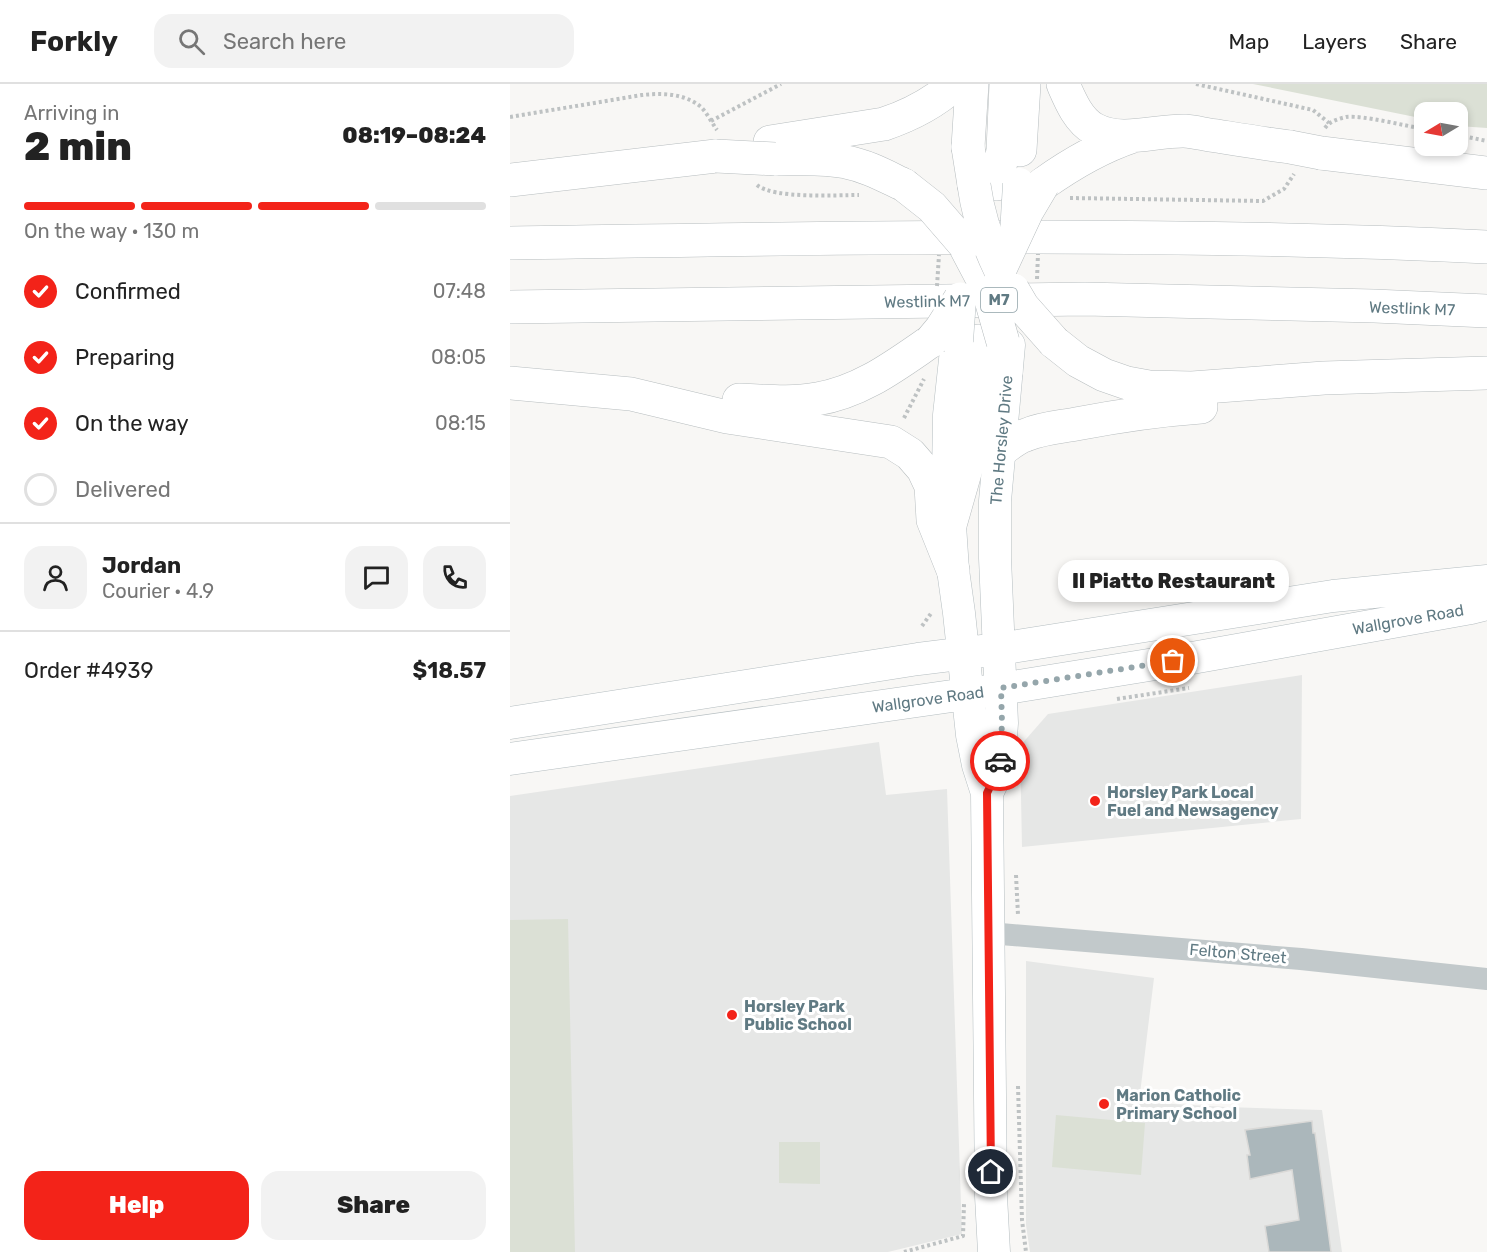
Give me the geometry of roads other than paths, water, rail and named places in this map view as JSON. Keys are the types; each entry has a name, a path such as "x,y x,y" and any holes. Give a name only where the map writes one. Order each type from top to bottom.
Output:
{"main road":[{"path":"510,180 773,151 902,118 920,110 955,84"},
{"path":"972,84 968,147 1027,211 941,329 973,350"},
{"path":"1000,184 1006,84"},
{"path":"950,525 968,462 973,350 988,266 991,212 1000,184 1020,150 1024,84"},
{"path":"1063,84 1083,120 1092,128 1110,134 1136,135 1185,131 1313,141 1487,173"},
{"path":"1000,184 1081,158 1112,143 1136,135"},
{"path":"773,151 846,162 871,169 904,185 932,207 988,266 1054,342 1078,361 1104,375 1127,383 1149,387 1223,387 1324,378 1487,373"},
{"path":"510,243 1085,236 1487,247"},
{"name":"Westlink M7","path":"510,307 1085,299 1487,311"},
{"path":"510,383 631,394 783,402 817,399 858,387 880,376 973,350"},
{"name":"The Horsley Drive","path":"973,350 999,452 995,535 1002,723 999,768 987,793"},
{"path":"999,452 1011,442 1041,430 1120,416 1207,406 1223,387"},
{"path":"631,394 727,417 891,442 910,454 923,469 931,486 933,520 953,570"},
{"name":"The Horsley Drive","path":"950,525 972,735 987,793 991,1196 994,1252"},
{"name":"Wallgrove Road","path":"510,723 1333,596 1487,581"},
{"name":"Wallgrove Road","path":"510,759 1001,688 1200,656 1487,604"}],"street":[{"name":"Felton Street","path":"989,933 1301,959 1487,979"}],"place":[{"name":"Il Piatto Restaurant","path":"1173,661"},
{"name":"Horsley Park Local Fuel and Newsagency","path":"1095,801"},
{"name":"Horsley Park Public School","path":"732,1015"},
{"name":"Marion Catholic Primary School","path":"1104,1104"}]}
